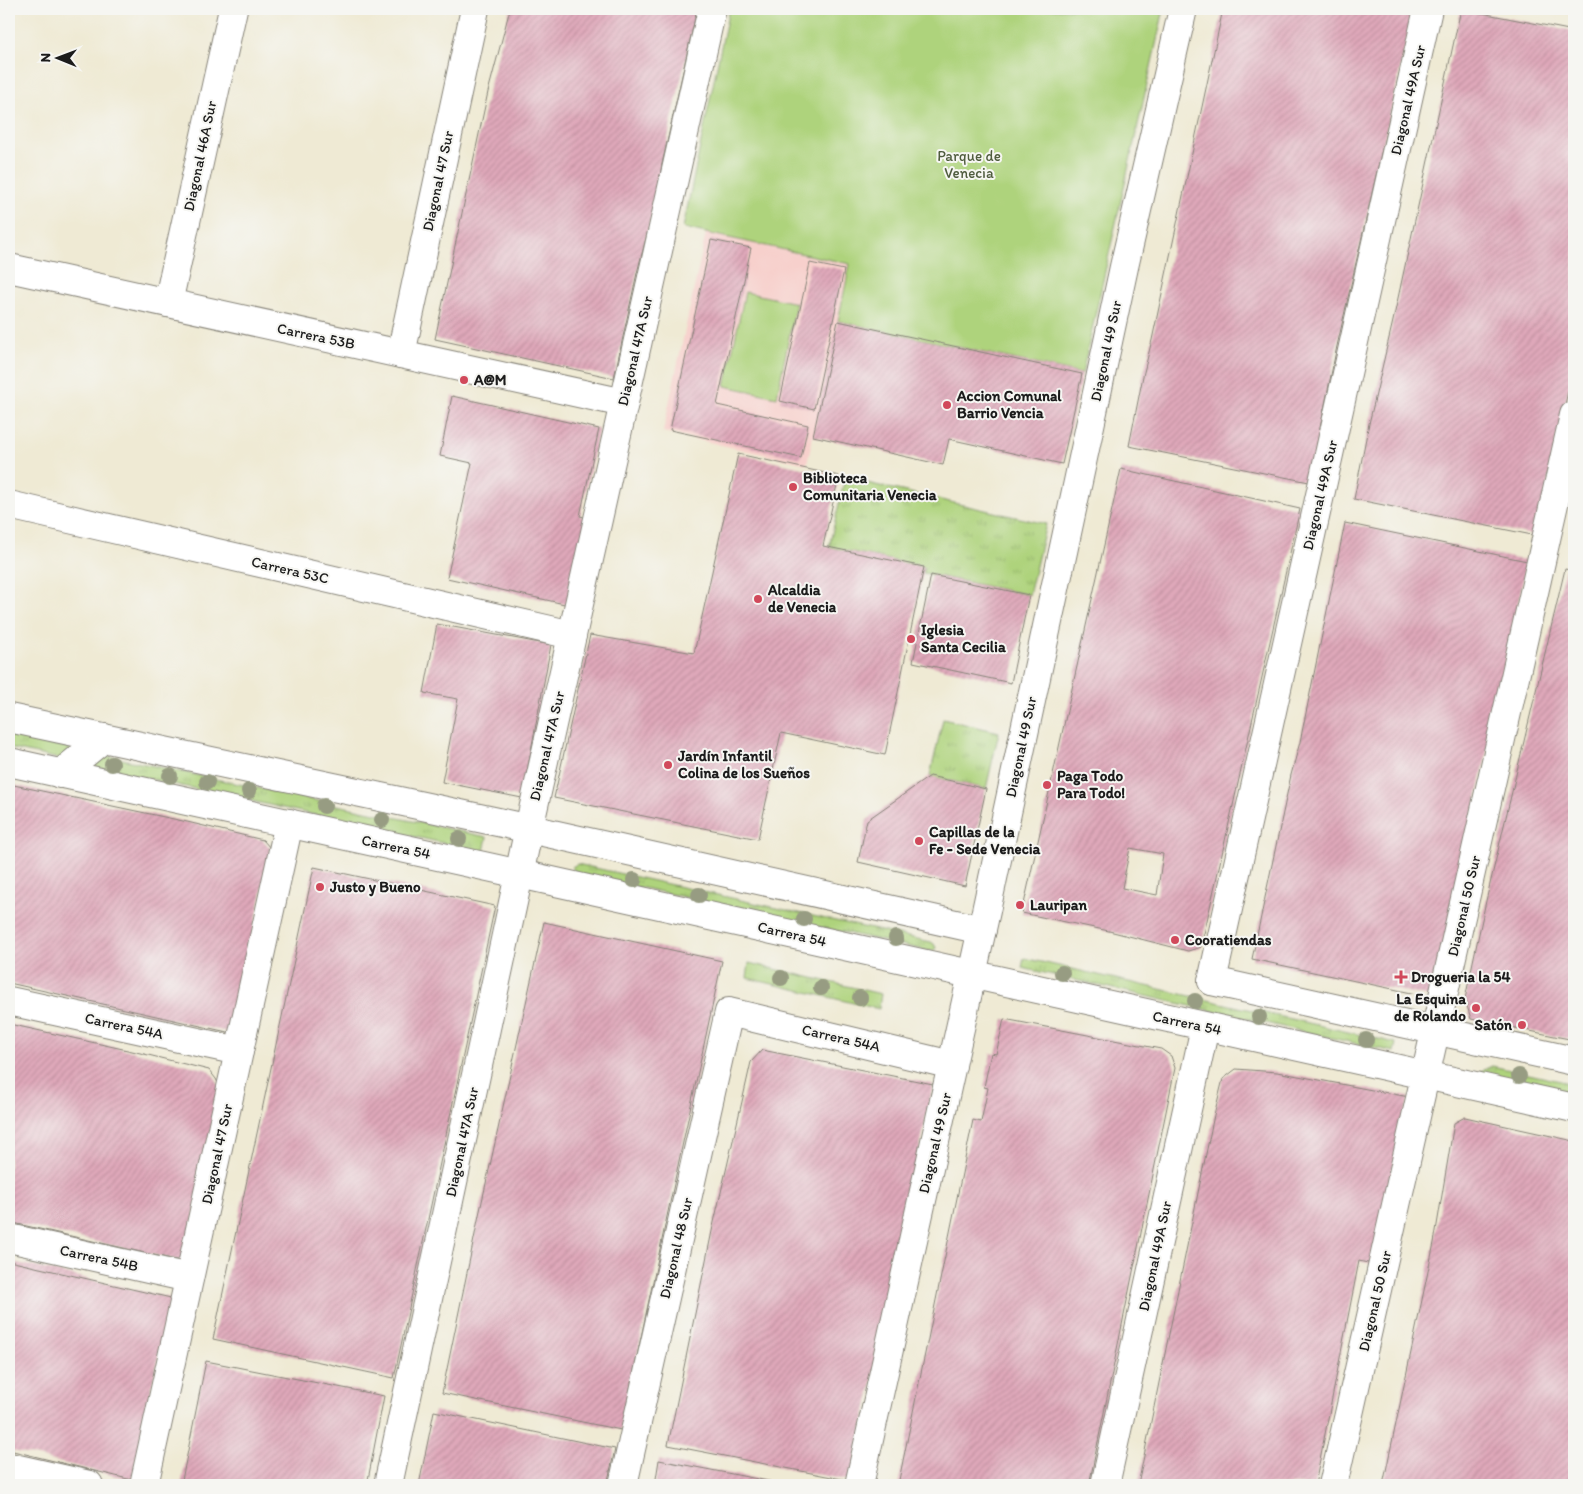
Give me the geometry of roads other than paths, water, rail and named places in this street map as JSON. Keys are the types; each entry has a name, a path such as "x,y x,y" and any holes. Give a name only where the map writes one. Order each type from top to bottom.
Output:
{"street":[{"name":"Diagonal 46A Sur","path":"168,303 233,9"},
{"name":"Diagonal 47 Sur","path":"401,354 475,9"},
{"name":"Diagonal 47A Sur","path":"388,1485 529,828 712,9"},
{"name":"Diagonal 49 Sur","path":"859,1485 982,930 1124,267 1183,9"},
{"name":"Diagonal 49A Sur","path":"1428,9 1212,981 1436,1030"},
{"name":"Carrera 53B","path":"9,268 624,403"},
{"name":"Diagonal 50 Sur","path":"1333,1485 1574,415"},
{"name":"Carrera 53C","path":"9,505 572,635"},
{"path":"9,718 529,828 982,930"},
{"path":"60,774 104,738"},
{"name":"Carrera 54","path":"9,762 1574,1108"},
{"name":"Diagonal 47 Sur","path":"144,1485 289,823"},
{"name":"Carrera 54A","path":"9,1001 240,1051"},
{"name":"Carrera 54A","path":"729,1012 952,1065"},
{"name":"Diagonal 48 Sur","path":"623,1485 729,1012"},
{"name":"Diagonal 49A Sur","path":"1105,1485 1205,1027"},
{"path":"1436,1030 1574,1061"},
{"name":"Carrera 54B","path":"9,1238 189,1278"},
{"path":"9,1467 90,1485"}],"place":[{"name":"A@M","path":"464,380"},
{"name":"Accion Comunal Barrio Vencia","path":"947,405"},
{"name":"Biblioteca Comunitaria Venecia","path":"793,487"},
{"name":"Alcaldia de Venecia","path":"758,599"},
{"name":"Iglesia Santa Cecilia","path":"911,639"},
{"name":"Jardín Infantil Colina de los Sueños","path":"668,765"},
{"name":"Paga Todo Para Todo!","path":"1047,785"},
{"name":"Capillas de la Fe - Sede Venecia","path":"919,841"},
{"name":"Justo y Bueno","path":"320,887"},
{"name":"Lauripan","path":"1020,905"},
{"name":"Cooratiendas","path":"1175,940"},
{"name":"Drogueria la 54","path":"1401,977"},
{"name":"La Esquina de Rolando","path":"1476,1008"},
{"name":"Satón","path":"1522,1025"}],"park label":[{"name":"Parque de Venecia","path":"969,164"}]}
